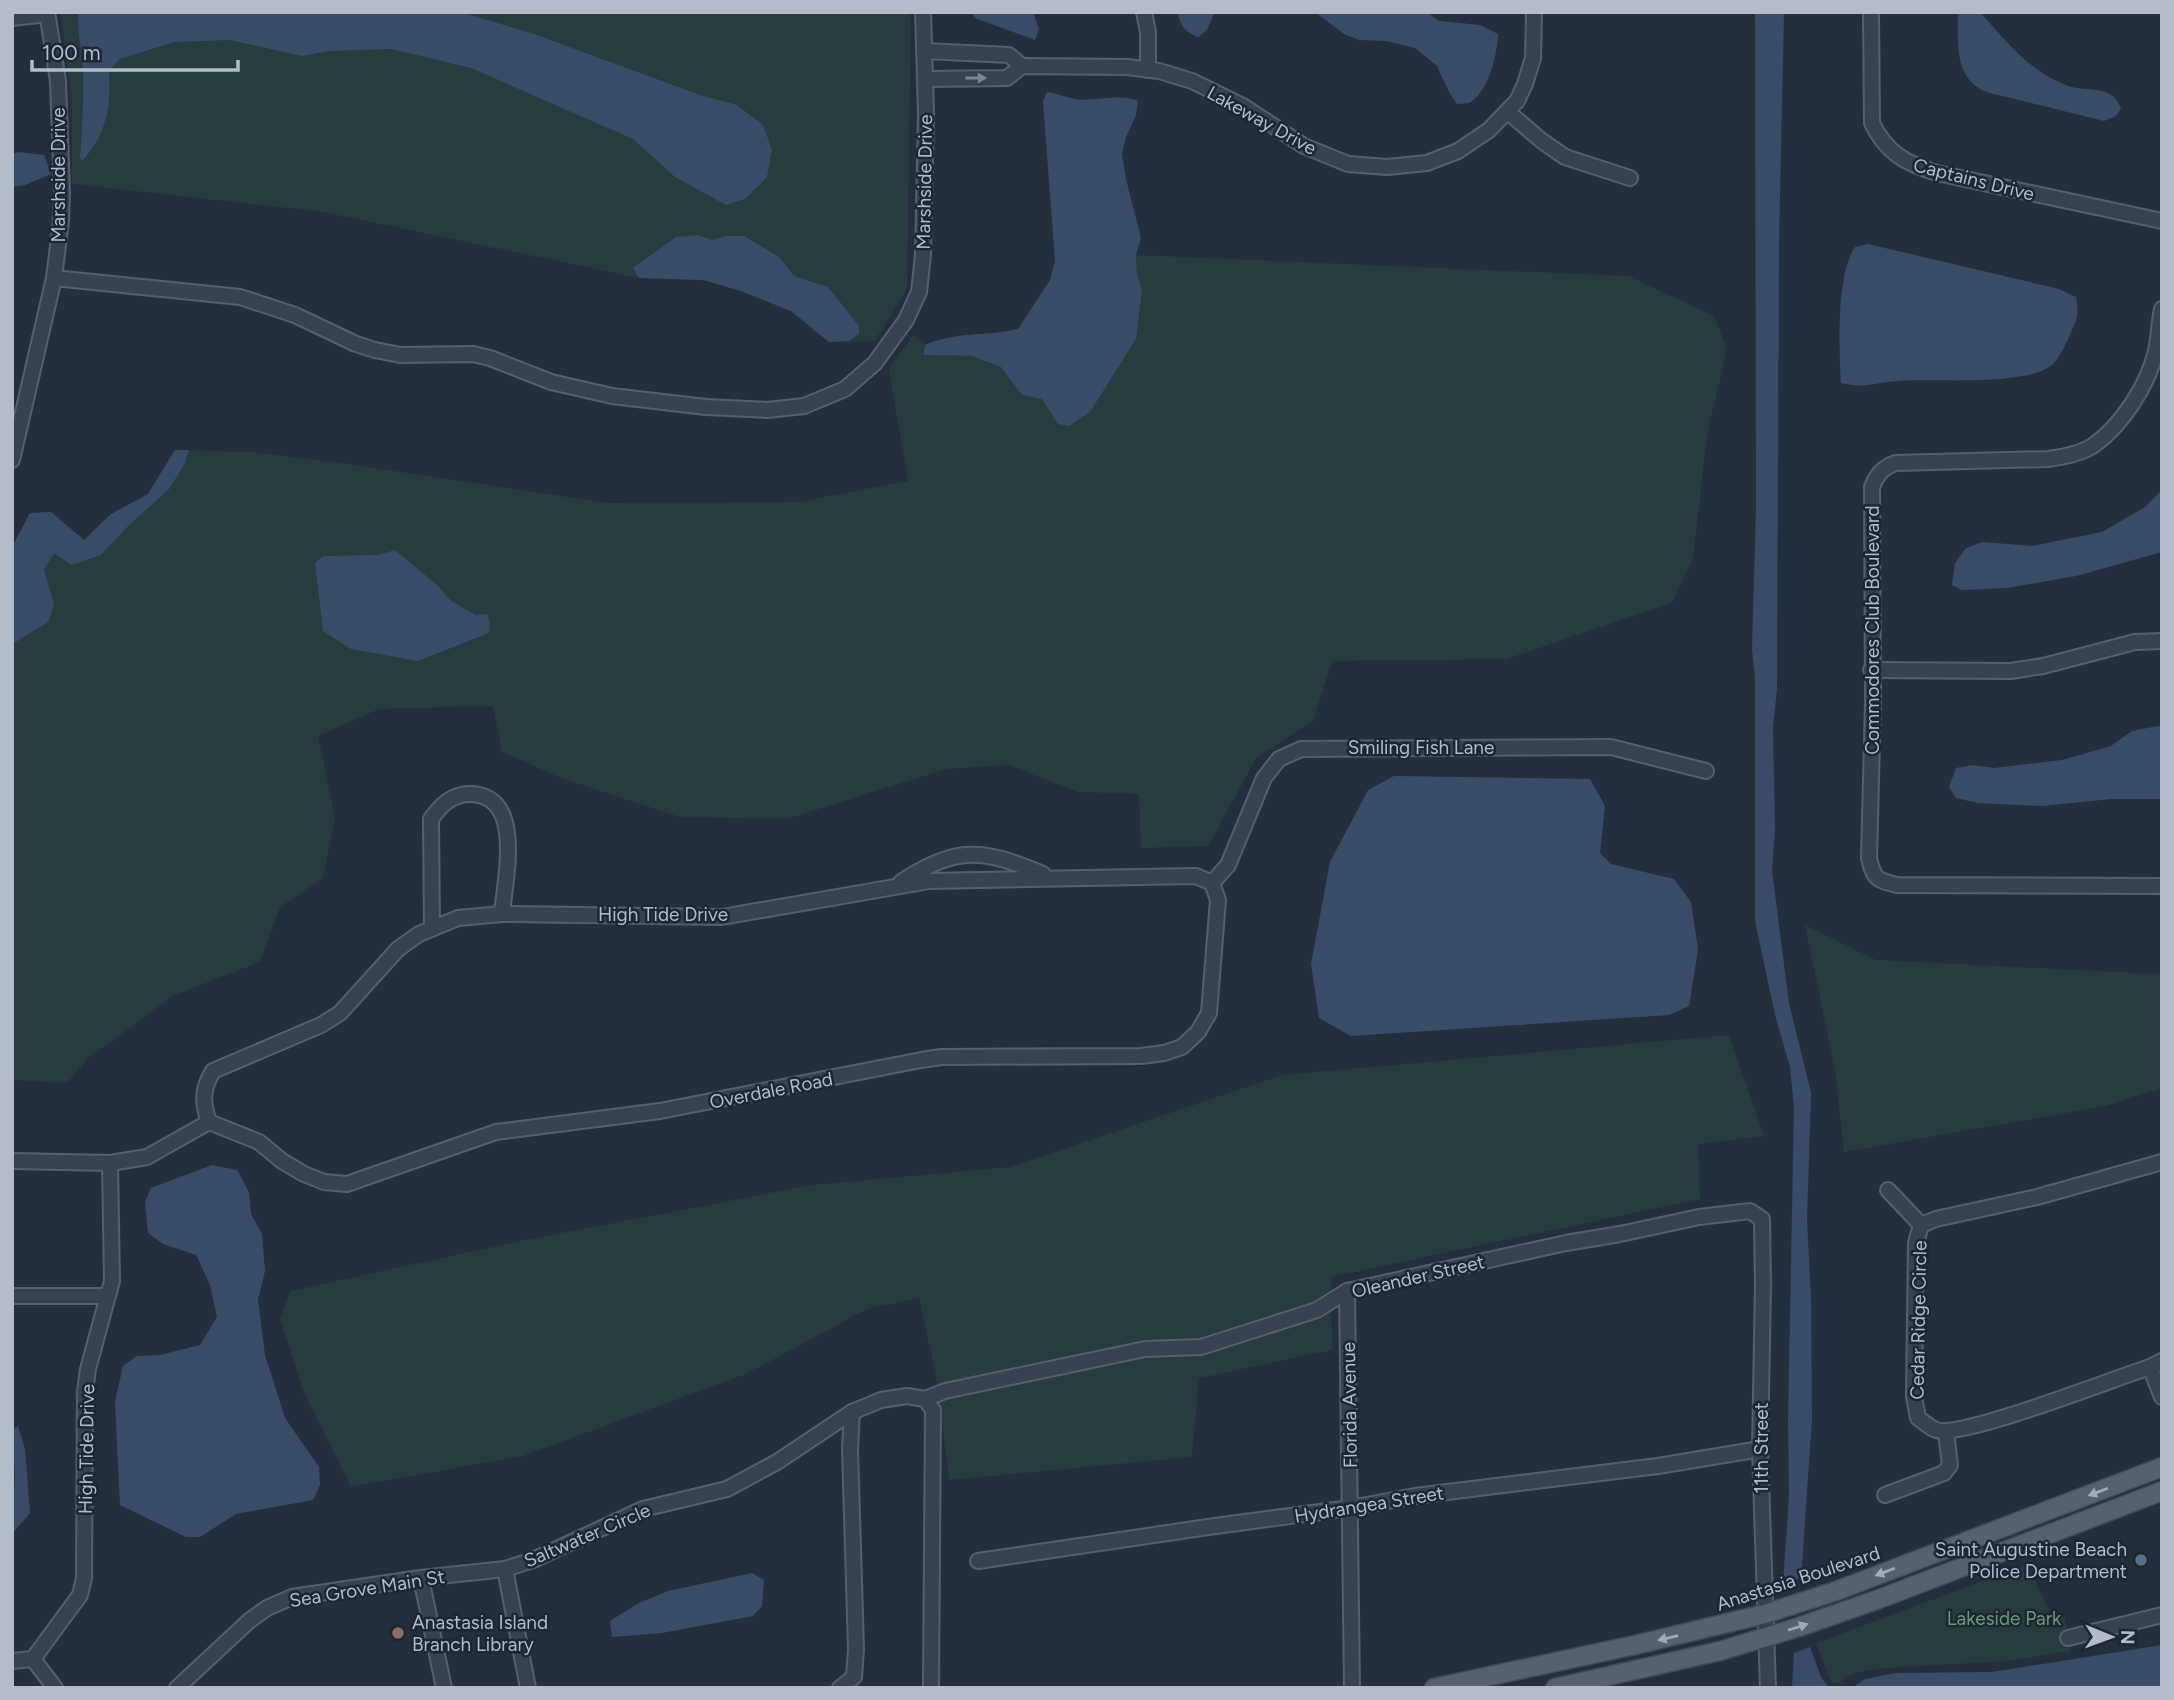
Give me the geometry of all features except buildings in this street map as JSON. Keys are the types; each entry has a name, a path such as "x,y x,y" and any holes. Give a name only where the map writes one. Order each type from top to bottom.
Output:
{"main road":[{"name":"Anastasia Boulevard","path":"1434,1688 1765,1614 1836,1591 2162,1467"},
{"path":"1562,1687 1720,1651 1766,1637 1879,1599 2162,1491"}],"street":[{"name":"Marshside Drive","path":"54,278 240,297 295,315 356,344 375,350 400,355 473,354 551,382 612,396 706,407 767,410 804,406 845,388 874,363 906,320 919,292 923,255 923,12"},
{"path":"1144,12 1148,32 1148,69"},
{"name":"Lakeway Drive","path":"925,79 1007,78 1022,66 1148,69 1192,82 1243,106 1304,146 1348,164 1387,167 1427,163 1458,150 1489,130 1508,112 1525,84 1533,58 1534,12"},
{"name":"Captains Drive","path":"1871,12 1872,124 1878,137 1897,157 1913,166 1937,173 2162,221"},
{"name":"Marshside Drive","path":"12,460 54,278 62,193 58,81 47,13"},
{"path":"12,18 47,13"},
{"name":"Lakeway Drive","path":"925,51 1009,55 1022,66"},
{"path":"1508,112 1565,157 1630,178"},
{"name":"Commodores Club Boulevard","path":"2162,309 2159,354 2125,414 2092,446 2066,456 2048,459 1895,463 1884,468 1876,478 1872,487 1869,858 1873,873 1879,881 1897,885 2162,886"},
{"path":"1871,670 2011,671 2043,666 2135,642 2162,641"},
{"name":"Smiling Fish Lane","path":"1212,883 1228,866 1264,778 1279,759 1301,749 1611,747 1706,771"},
{"path":"432,929 431,820 441,805 461,794 482,795 499,806 509,829 502,914"},
{"path":"893,887 932,865 966,854 1001,857 1051,877"},
{"name":"High Tide Drive","path":"208,1122 202,1103 205,1084 213,1072 321,1025 340,1013 398,949 419,934 458,919 502,914 722,916 929,881 1196,876 1212,883"},
{"name":"Overdale Road","path":"208,1122 259,1142 282,1161 304,1174 324,1182 347,1184 496,1132 660,1111 931,1059 1142,1056 1164,1053 1182,1047 1198,1032 1209,1013 1218,900 1212,883"},
{"path":"12,1161 110,1163 147,1157 208,1122"},
{"name":"Cedar Ridge Circle","path":"1946,1432 1936,1430 1918,1418 1914,1397 1916,1243 1921,1225 1936,1219 2037,1198 2162,1162"},
{"name":"High Tide Drive","path":"33,1659 80,1595 84,1578 85,1392 88,1369 112,1281 110,1163"},
{"path":"1888,1190 1921,1225"},
{"name":"Oleander Street","path":"925,1399 945,1391 1145,1349 1201,1347 1317,1310 1347,1291 1566,1242 1729,1212 1753,1213"},
{"name":"11th Street","path":"1753,1213 1762,1219 1760,1449 1768,1688"},
{"name":"Florida Avenue","path":"1347,1291 1352,1688"},
{"path":"12,1296 108,1296"},
{"path":"1885,1495 1944,1473 1950,1465 1946,1432 1980,1425 2156,1364 2162,1397"},
{"name":"Saltwater Circle","path":"528,1688 505,1569 533,1560 643,1509 727,1489 777,1462 852,1412 881,1400 907,1396 925,1399"},
{"path":"925,1399 933,1410 931,1688"},
{"path":"840,1688 854,1677 856,1649 850,1446 852,1412"},
{"path":"823,1432 850,1446"},
{"name":"Hydrangea Street","path":"978,1562 1350,1508 1415,1496 1658,1466 1760,1449"},
{"name":"Sea Grove Main St","path":"177,1688 249,1621 267,1608 292,1597 505,1569"},
{"path":"421,1578 444,1688"},
{"path":"2068,1638 2162,1615"},
{"path":"12,1661 33,1659 55,1688"}],"green space":[{"path":"60,12 909,12 907,288 875,341 829,342 791,311 741,291 703,280 639,278 323,212 72,184 72,104"},
{"path":"1136,255 1628,276 1714,316 1727,349 1707,435 1693,559 1672,603 1506,659 1332,661 1313,721 1257,757 1208,846 1141,848 1139,794 1078,792 1008,765 946,769 787,819 680,817 561,778 502,752 493,706 379,709 318,736 335,818 323,878 280,907 260,962 173,996 88,1058 67,1083 12,1080 12,547 30,513 51,512 84,540 111,514 148,494 175,450 252,452 608,503 798,502 908,481 889,369 913,335 925,345 925,355 972,356 1001,367"},
{"path":"1805,925 1876,960 2162,974 2162,1088 2106,1106 1844,1152 1835,1071"},
{"path":"1729,1035 1764,1136 1698,1144 1700,1199 1331,1277 1332,1350 1199,1378 1192,1457 949,1480 937,1380 919,1298 867,1309 746,1374 523,1456 351,1487 304,1393 280,1319 290,1291 525,1240 812,1185 1010,1167 1282,1075"},
{"name":"Lakeside Park","path":"2028,1564 2050,1614 2065,1617 2070,1651 2009,1661 1883,1668 1853,1673 1840,1683 1833,1683 1828,1675 1816,1643"}],"water":[{"path":"78,12 460,12 534,34 700,95 737,105 763,125 772,150 767,177 745,199 726,205 675,177 633,139 471,68 391,49 330,51 302,56 230,40 174,42 120,59 109,70 108,108 102,130 82,161 83,73"},
{"path":"971,12 1033,12 1039,29 1035,40 975,18"},
{"path":"1177,12 1215,12 1207,30 1198,37 1184,28"},
{"path":"1315,12 1427,12 1439,21 1480,25 1498,34 1491,72 1476,98 1469,103 1457,104 1437,66 1415,48 1386,41 1359,40 1344,34"},
{"path":"1755,12 1784,12 1779,241 1777,688 1773,728 1775,830 1772,871 1789,1003 1811,1093 1807,1220 1812,1420 1801,1578 1783,1584 1789,1495 1794,1107 1790,1067 1775,1015 1755,921 1755,678 1752,650 1756,508"},
{"path":"1959,12 1980,12 2018,54 2040,72 2074,88 2098,90 2111,95 2121,108 2116,116 2104,121 1979,88 1968,78 1961,65"},
{"path":"1047,92 1075,99 1123,98 1138,101 1136,115 1122,154 1141,238 1136,255 1137,276 1142,290 1136,339 1090,412 1069,426 1058,424 1042,399 1022,395 1001,367 972,356 924,355 925,345 936,341 1018,329 1050,280 1055,261 1043,101"},
{"path":"18,152 44,155 51,174 25,185 12,187 12,154"},
{"path":"698,235 712,240 726,236 744,236 779,257 794,276 828,287 859,326 859,334 849,341 829,342 791,311 741,291 703,280 639,278 633,268 676,237"},
{"path":"1868,244 2059,289 2076,297 2077,318 2062,352 2052,365 2039,372 2001,379 1899,381 1864,385 1841,383 1840,313 1845,275 1855,247"},
{"path":"175,450 189,450 184,465 169,489 101,555 72,565 54,553 44,570 54,605 48,622 12,644 12,547 30,513 51,512 84,540 111,514 148,494"},
{"path":"2162,490 2162,552 2076,576 2007,588 1962,590 1952,585 1955,563 1966,548 1982,542 2032,546 2102,532 2145,507"},
{"path":"395,550 437,585 451,601 476,615 487,614 489,633 418,661 351,649 323,631 315,563 323,556 378,555"},
{"path":"2162,727 2162,799 2111,799 2042,806 1978,803 1956,798 1949,787 1956,768 1973,765 1994,768 2062,760 2111,746 2132,731"},
{"path":"1394,776 1590,779 1605,806 1600,853 1611,864 1674,879 1691,902 1698,949 1689,1006 1669,1015 1351,1036 1319,1018 1311,964 1330,862 1368,790"},
{"path":"212,1165 237,1170 249,1192 251,1214 262,1234 265,1271 258,1300 265,1355 285,1418 319,1467 320,1485 313,1500 236,1514 200,1537 186,1537 120,1505 115,1402 123,1366 137,1356 160,1355 200,1345 217,1317 210,1285 196,1255 163,1244 148,1233 145,1202 151,1188"},
{"path":"18,1426 25,1449 30,1513 12,1534 15,1474 12,1431"},
{"path":"752,1573 764,1580 762,1606 753,1616 662,1633 612,1637 610,1621 637,1604 668,1591"},
{"path":"2162,1645 2162,1688 1851,1688 1865,1679 1896,1673 1992,1672"},
{"path":"1810,1647 1821,1677 1829,1688 1792,1688 1794,1653"}],"place":[{"name":"Saint Augustine Beach Police Department","path":"2141,1560"},
{"name":"Anastasia Island Branch Library","path":"398,1633"}]}
